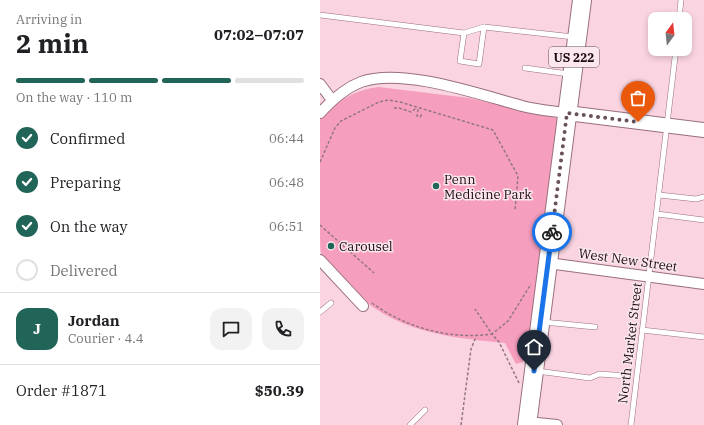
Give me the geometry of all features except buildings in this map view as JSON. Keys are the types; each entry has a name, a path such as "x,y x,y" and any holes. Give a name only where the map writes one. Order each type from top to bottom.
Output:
{"highway":[{"name":"US 222","path":"527,423 582,0"}],"main road":[{"path":"567,113 704,130"}],"street":[{"path":"320,113 332,100 361,82 378,78 393,78 469,90 523,106 567,113"},
{"path":"320,84 332,100"},
{"path":"320,260 366,303"},
{"name":"West New Street","path":"548,263 704,284"},
{"path":"527,423 557,425"}],"lane":[{"path":"680,12 682,0"},
{"path":"320,15 464,33 484,26 577,37"},
{"path":"464,33 460,61 479,64 484,26"},
{"name":"North Market Street","path":"631,425 675,56"},
{"path":"525,68 572,75"},
{"path":"659,195 696,199 704,197"},
{"path":"657,214 704,220"},
{"path":"320,312 331,303"},
{"path":"540,321 595,327"},
{"path":"642,330 704,337"},
{"path":"534,371 590,378 599,374 628,376"},
{"path":"410,425 425,410"}],"path":[{"path":"320,160 335,128 341,121 379,102 388,100 400,102 493,130 518,176 515,210"},
{"path":"399,108 400,102"},
{"path":"394,108 411,112 415,109 418,110 417,116 420,117 422,114"},
{"path":"320,225 374,273"},
{"path":"366,303 378,307 413,325 445,334 476,337 492,334 508,321 533,282"},
{"path":"475,309 499,342 522,389"},
{"path":"461,425 471,349 476,337"}],"shaded area":[{"name":"Penn Medicine Park","path":"379,87 469,98 561,119 531,341 526,342 523,362 516,364 505,343 480,341 435,333 413,327 393,319 374,308 355,293 322,256 320,236 320,119 332,107 346,97 362,90"}],"way so far":[{"path":"552,232 567,113 638,122"}],"place":[{"name":"Penn Medicine Park","path":"436,186"},
{"name":"Carousel","path":"331,246"}],"route":[{"path":"534,371 552,232"}]}
